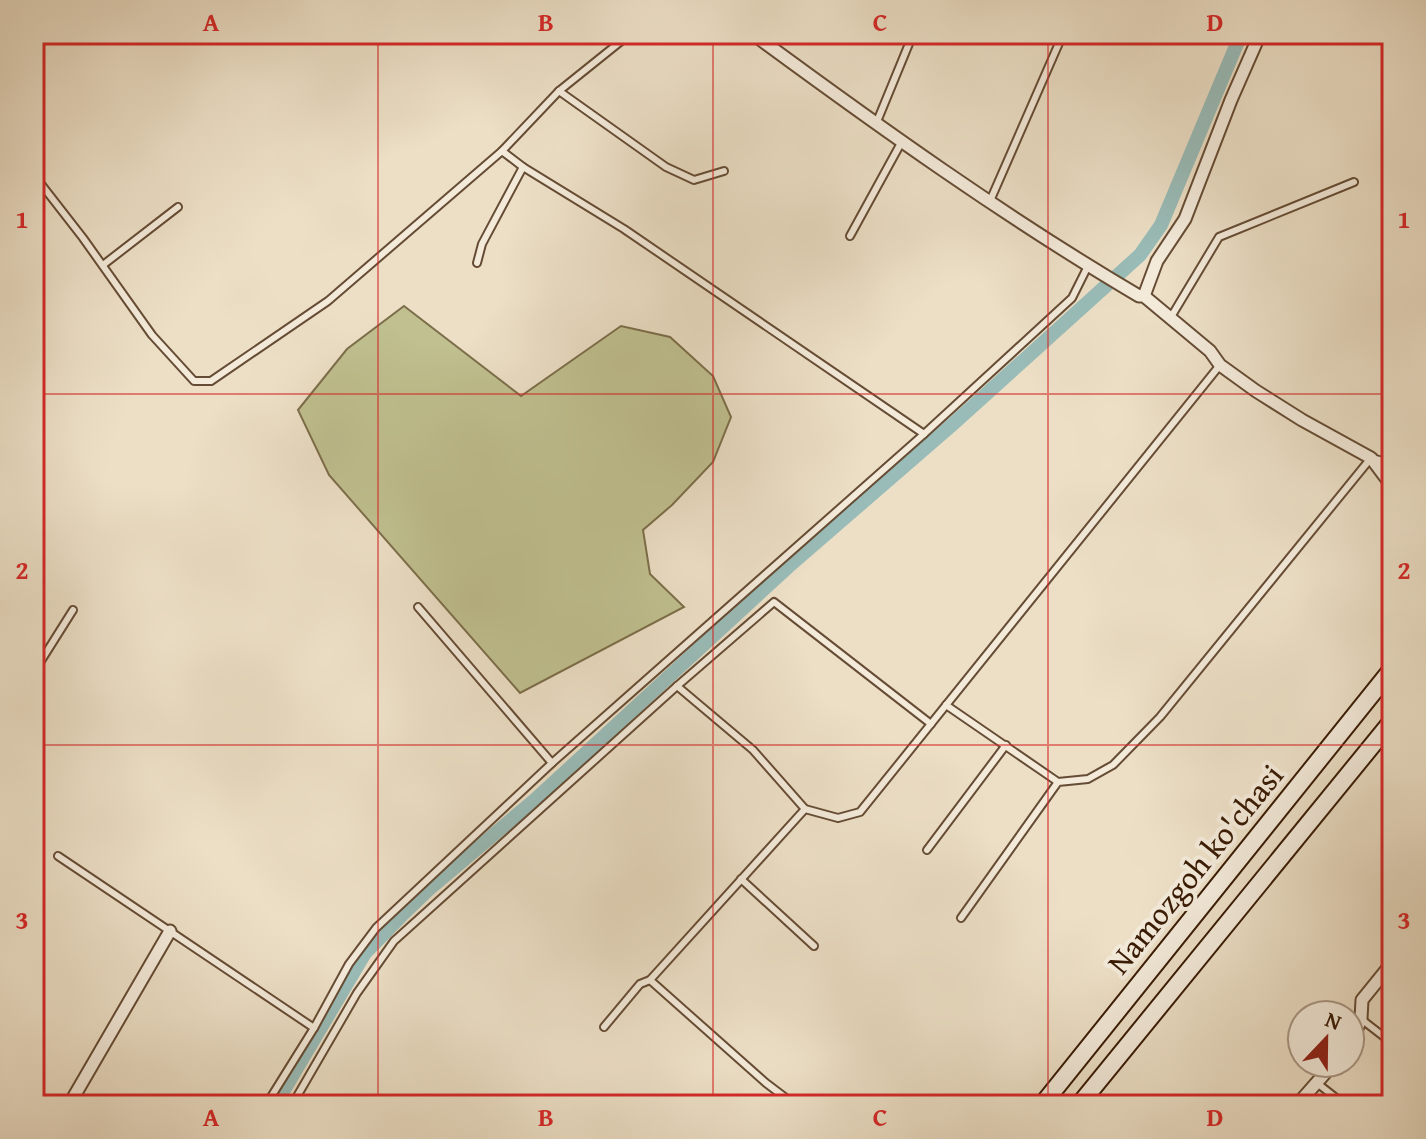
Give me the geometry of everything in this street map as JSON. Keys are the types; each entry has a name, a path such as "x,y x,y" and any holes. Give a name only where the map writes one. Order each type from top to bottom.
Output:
{"main road":[{"name":"Namozgoh ko'chasi","path":"1042,1105 1392,669"},
{"name":"Namozgoh ko'chasi","path":"1079,1105 1267,874 1389,732"},
{"path":"1243,855 1267,874"}],"street":[{"path":"753,34 901,143 1088,266 1142,296 1210,351 1220,365 1302,420 1371,458 1392,486"},
{"path":"1142,296 1157,261 1185,219 1260,34"},
{"path":"69,1105 170,931"},
{"path":"1363,999 1392,963"},
{"path":"1297,1105 1320,1079"}],"lane":[{"path":"34,175 152,335 194,381 211,381 328,301 502,151 559,91 630,34"},
{"path":"876,124 913,34"},
{"path":"990,201 1063,34"},
{"path":"559,91 666,167 694,180 724,171"},
{"path":"850,236 901,143"},
{"path":"502,151 624,229 924,434"},
{"path":"477,263 482,244 523,167"},
{"path":"1171,317 1219,237 1354,182"},
{"path":"103,265 178,207"},
{"path":"266,1105 349,964 376,928 552,763 924,434 1072,298 1088,266"},
{"path":"677,686 753,750 805,809 838,818 860,812 1220,365"},
{"path":"946,705 1058,782 1088,779 1113,765 1160,717 1371,458 1392,463"},
{"path":"292,1105 357,993 394,941 774,602 931,724"},
{"path":"418,607 552,763"},
{"path":"34,672 73,610"},
{"path":"927,850 1006,745"},
{"path":"961,918 1058,782"},
{"path":"604,1027 640,984 650,980 805,809"},
{"path":"58,856 314,1028"},
{"path":"741,879 814,946"},
{"path":"650,980 795,1105"},
{"path":"1366,1023 1392,1043"},
{"path":"1317,1083 1345,1105"}],"green space":[{"path":"404,306 521,396 621,326 670,337 713,376 731,417 713,462 643,530 650,574 684,607 520,693 329,475 298,410 347,349"}],"waterway":[{"path":"275,1105 365,953 400,917 537,798 789,566 953,424 1140,255 1161,225 1241,34"}]}
